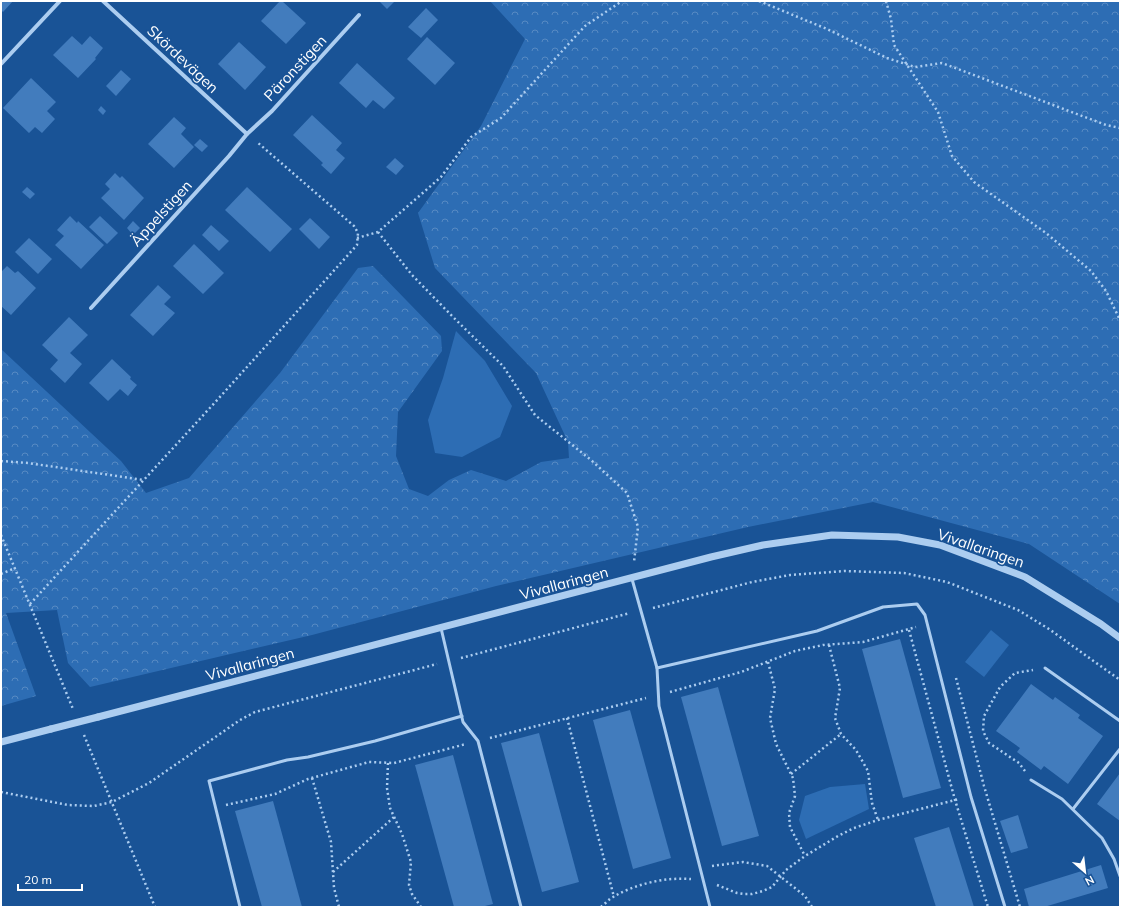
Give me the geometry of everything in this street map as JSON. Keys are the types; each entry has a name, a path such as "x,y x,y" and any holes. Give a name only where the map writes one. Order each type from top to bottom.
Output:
{"street":[{"path":"1,64 60,1"},
{"name":"Skördevägen","path":"103,1 247,134"},
{"name":"Päronstigen","path":"247,134 272,111 358,15"},
{"name":"Äppelstigen","path":"91,308 224,162 247,134"},
{"name":"Vivallaringen","path":"1,742 632,579 719,555 791,540 832,535 898,537 940,544 1025,577 1101,624 1120,638"}],"lane":[{"path":"632,579 656,668 661,714 710,907"},
{"path":"656,668 817,631 883,607 917,604 925,615 971,797 1005,907"},
{"path":"441,628 463,722 478,741 521,907"},
{"path":"1045,668 1120,721"},
{"path":"240,907 209,781 287,760 308,757 375,741 462,716"},
{"path":"1073,809 1120,749"},
{"path":"1031,780 1062,799 1102,838 1114,858 1120,876"}],"path":[{"path":"357,238 378,232 441,177 471,138 501,118 585,26 622,1"},
{"path":"760,1 827,29 887,58 915,67 942,63 1106,125 1120,128"},
{"path":"886,1 891,19 894,45 909,65 938,112 952,156 974,182 1046,233 1091,271 1106,291 1120,320"},
{"path":"30,604 357,245 358,233 354,226 247,134"},
{"path":"378,232 412,275 503,366 535,415 591,460 628,493 638,527 632,579"},
{"path":"1,461 28,463 144,480"},
{"path":"1,535 75,714"},
{"path":"1,574 15,568"},
{"path":"1,792 68,805 94,806 112,802 149,783 240,720 255,712 752,582 790,575 845,570 904,573 947,582 1018,610 1049,629 1120,680"},
{"path":"216,808 275,794 308,778 369,762 394,763 658,695 741,672 795,651 829,645 863,642 927,624"},
{"path":"909,630 955,800 988,907"},
{"path":"829,645 840,688 835,718 841,734 856,750 868,771 872,803 878,820"},
{"path":"768,662 775,689 770,718 776,744 793,778 795,796 789,813 790,828 805,856"},
{"path":"1031,780 1020,763 989,743 983,730 984,716 1000,687 1015,673 1045,668"},
{"path":"954,673 984,786 1020,907"},
{"path":"567,718 614,897"},
{"path":"81,728 155,907"},
{"path":"791,774 841,734"},
{"path":"388,763 387,788 390,808 402,834 411,862 409,885 412,894 421,907"},
{"path":"312,778 331,842 334,888 340,907"},
{"path":"601,907 614,897 634,888 675,878 703,879 737,893 748,894 763,892 772,887 786,870 805,856 854,828 878,820 971,797"},
{"path":"333,873 394,817"},
{"path":"700,868 743,862 766,866 805,896 812,907"}],"green space":[{"path":"490,1 1120,1 1120,604 1029,544 873,502 748,527 496,586 312,635 90,687 68,663 57,610 6,613 36,696 1,706 1,349 121,461 146,493 189,478 280,373 358,268 373,266 441,336 442,351 398,412 396,456 409,489 428,496 449,480 471,470 506,481 541,462 569,458 568,442 536,373 435,268 418,213 481,126 525,39"},
{"path":"456,331 485,361 512,406 500,437 462,457 435,453 428,420 443,378"},
{"path":"991,630 1009,645 984,677 965,662"},
{"path":"865,784 869,809 806,839 799,820 805,796 830,787"}],"building":[{"path":"1,1 13,1 3,12 1,10"},
{"path":"280,1 282,1 306,23 286,44 261,21"},
{"path":"379,1 395,1 387,9"},
{"path":"426,8 438,20 421,38 408,27"},
{"path":"72,36 82,45 90,36 103,48 95,58 96,59 78,78 53,55"},
{"path":"427,37 455,63 435,85 407,59"},
{"path":"239,42 266,67 245,90 218,64"},
{"path":"357,63 395,98 384,109 373,100 366,108 339,83"},
{"path":"121,70 131,79 116,96 106,86"},
{"path":"31,78 56,102 47,111 55,119 42,133 35,127 29,133 3,108"},
{"path":"101,106 106,111 103,115 98,110"},
{"path":"312,115 342,143 336,150 345,158 331,174 321,165 323,163 293,135"},
{"path":"174,117 186,128 181,134 194,147 174,168 148,144"},
{"path":"200,139 208,146 202,152 194,145"},
{"path":"395,158 404,166 396,175 386,167"},
{"path":"115,173 120,178 122,176 144,198 124,220 101,198 110,189 105,184"},
{"path":"27,187 35,194 30,199 22,192"},
{"path":"247,187 292,229 270,252 225,210"},
{"path":"70,216 77,223 78,221 104,245 81,269 55,245 64,236 57,230"},
{"path":"100,216 118,233 107,244 89,227"},
{"path":"310,218 330,237 319,249 299,229"},
{"path":"133,221 140,228 133,235 127,228"},
{"path":"211,225 229,241 219,251 202,235"},
{"path":"29,238 52,259 38,274 15,252"},
{"path":"194,244 224,273 203,294 173,266"},
{"path":"7,266 15,273 18,271 36,288 11,315 1,306 1,272"},
{"path":"158,285 171,297 164,304 175,313 153,336 130,315"},
{"path":"69,317 88,335 70,353 82,364 65,383 50,369 58,360 42,345"},
{"path":"112,359 131,377 130,379 137,385 128,396 120,389 108,401 89,383"},
{"path":"900,639 941,788 903,798 862,649"},
{"path":"1031,684 1053,700 1055,697 1080,715 1078,718 1103,736 1068,784 1044,766 1041,770 1017,752 1020,748 996,731"},
{"path":"718,687 759,836 722,846 681,697"},
{"path":"630,710 671,858 633,869 593,720"},
{"path":"539,733 579,882 542,892 501,743"},
{"path":"453,755 493,904 481,907 454,907 415,765"},
{"path":"1120,773 1120,821 1097,804"},
{"path":"273,801 302,907 262,907 235,811"},
{"path":"1018,815 1028,848 1011,853 1000,821"},
{"path":"949,827 974,907 936,907 914,838"},
{"path":"1101,865 1108,888 1044,907 1029,907 1024,889"}]}
